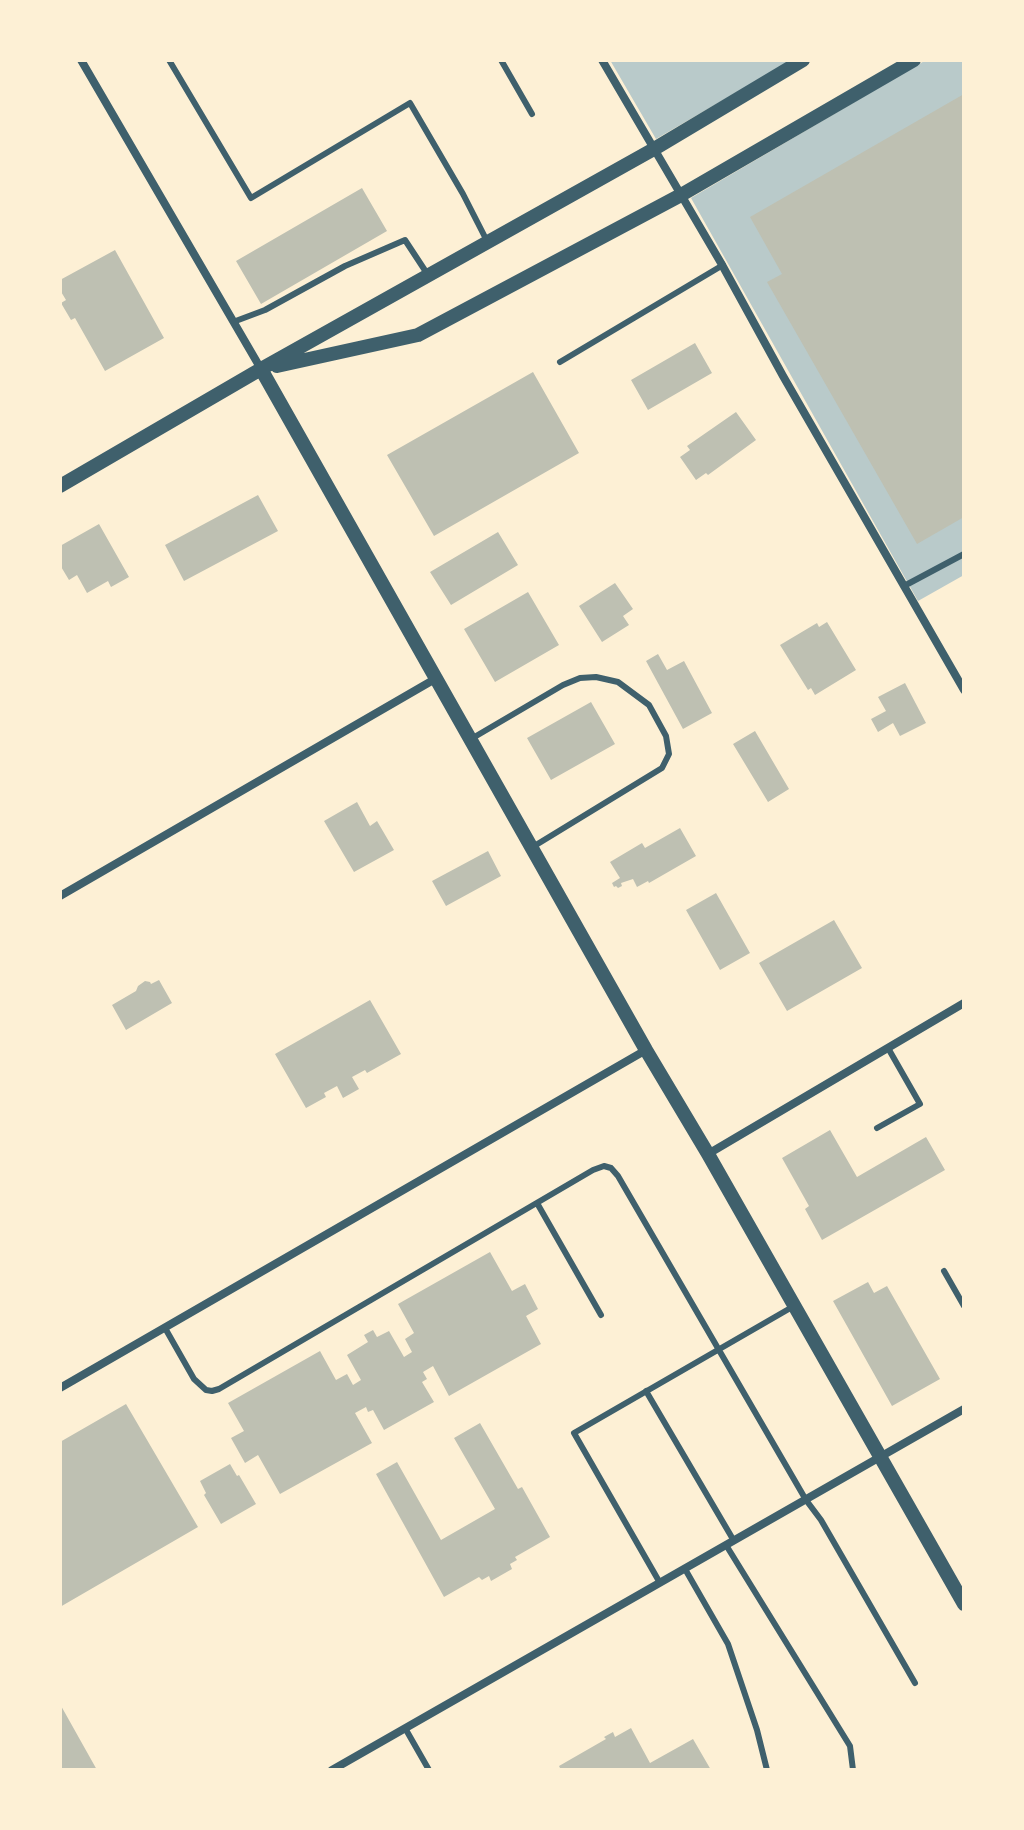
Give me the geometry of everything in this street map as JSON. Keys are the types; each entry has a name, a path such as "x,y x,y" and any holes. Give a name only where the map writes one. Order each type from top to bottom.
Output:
{"street":[{"path":"81,60 261,369 964,1604"},
{"path":"602,60 723,265 783,376 964,690"},
{"path":"60,486 261,369 654,149 803,60"},
{"path":"261,369 418,335 681,195 914,60"},
{"path":"60,896 435,679"},
{"path":"708,1154 964,1003"},
{"path":"60,1388 646,1050"},
{"path":"332,1770 964,1409"}],"lane":[{"path":"169,60 251,198 410,103 488,243"},
{"path":"501,60 532,114"},
{"path":"233,322 265,310 345,266 405,240 428,275"},
{"path":"560,362 723,265"},
{"path":"904,586 964,554"},
{"path":"470,739 580,678 596,677 618,682 649,705 666,736 669,754 662,768 531,848"},
{"path":"877,1128 920,1104 888,1048"},
{"path":"165,1328 194,1379 206,1390 219,1389 593,1170 604,1166 611,1168 915,1683"},
{"path":"537,1203 601,1315"},
{"path":"944,1271 964,1306"},
{"path":"660,1583 574,1433 794,1306"},
{"path":"646,1391 730,1543 850,1746 853,1770"},
{"path":"685,1569 728,1644 767,1770"},
{"path":"405,1727 429,1770"}],"shaded area":[{"path":"610,60 792,60 656,139"},
{"path":"926,60 964,60 964,575 918,601 691,198"}],"building":[{"path":"964,94 964,517 917,544 767,282 782,274 750,217"},
{"path":"362,188 387,231 261,304 236,261"},
{"path":"115,250 164,338 105,371 75,318 71,320 61,303 66,300 60,290 60,280"},
{"path":"695,343 712,373 648,410 631,380"},
{"path":"533,372 579,453 434,536 387,455"},
{"path":"736,412 756,440 708,475 706,473 696,480 680,457 690,450 687,446"},
{"path":"258,495 278,531 184,581 165,545"},
{"path":"99,524 129,577 111,587 108,581 87,593 77,575 69,580 60,565 60,546"},
{"path":"498,532 518,565 451,605 430,572"},
{"path":"615,583 633,609 623,616 629,625 602,642 579,606"},
{"path":"528,592 559,645 495,682 464,629"},
{"path":"827,622 856,670 815,695 811,688 808,690 780,645 817,623 819,627"},
{"path":"658,654 667,670 684,661 712,713 683,729 646,661"},
{"path":"905,683 926,723 900,736 893,723 878,732 871,719 886,711 878,697"},
{"path":"591,702 615,744 551,780 527,738"},
{"path":"755,731 789,789 768,802 733,744"},
{"path":"357,802 370,826 377,821 394,850 354,872 324,821"},
{"path":"680,828 696,856 649,883 637,887 633,879 621,883 622,886 618,888 614,887 612,883 620,878 610,862 642,843 645,848"},
{"path":"488,851 501,876 446,906 432,881"},
{"path":"716,893 750,953 720,970 686,910"},
{"path":"834,920 862,968 787,1011 759,963"},
{"path":"159,980 172,1003 126,1030 112,1005 136,991 145,981 151,984"},
{"path":"370,1000 401,1054 367,1073 365,1070 352,1077 359,1089 343,1098 337,1086 324,1093 326,1097 306,1108 275,1054"},
{"path":"830,1130 857,1177 926,1137 945,1170 822,1240 805,1209 809,1206 782,1158"},
{"path":"490,1252 512,1291 525,1284 538,1309 526,1316 541,1344 449,1396 433,1366 423,1372 427,1379 422,1382 434,1402 384,1430 373,1410 368,1412 366,1407 355,1413 372,1443 280,1494 258,1455 245,1463 231,1438 244,1431 228,1403 320,1351 336,1380 347,1374 353,1385 361,1380 347,1355 368,1342 364,1335 373,1330 377,1337 389,1331 404,1357 412,1352 405,1339 414,1333 398,1304"},
{"path":"868,1282 874,1293 887,1286 940,1379 892,1406 833,1301"},
{"path":"126,1404 198,1527 60,1607 60,1442"},
{"path":"480,1423 550,1537 515,1557 517,1560 510,1564 512,1569 491,1581 489,1576 482,1580 479,1577 444,1597 376,1474 397,1462 441,1540 495,1509 454,1438"},
{"path":"230,1464 256,1504 221,1524 204,1495 206,1493 200,1481"},
{"path":"60,1704 97,1770 60,1770"},
{"path":"631,1728 650,1763 693,1739 711,1770 561,1770 559,1766 606,1739 604,1737 613,1732 615,1737"}]}
